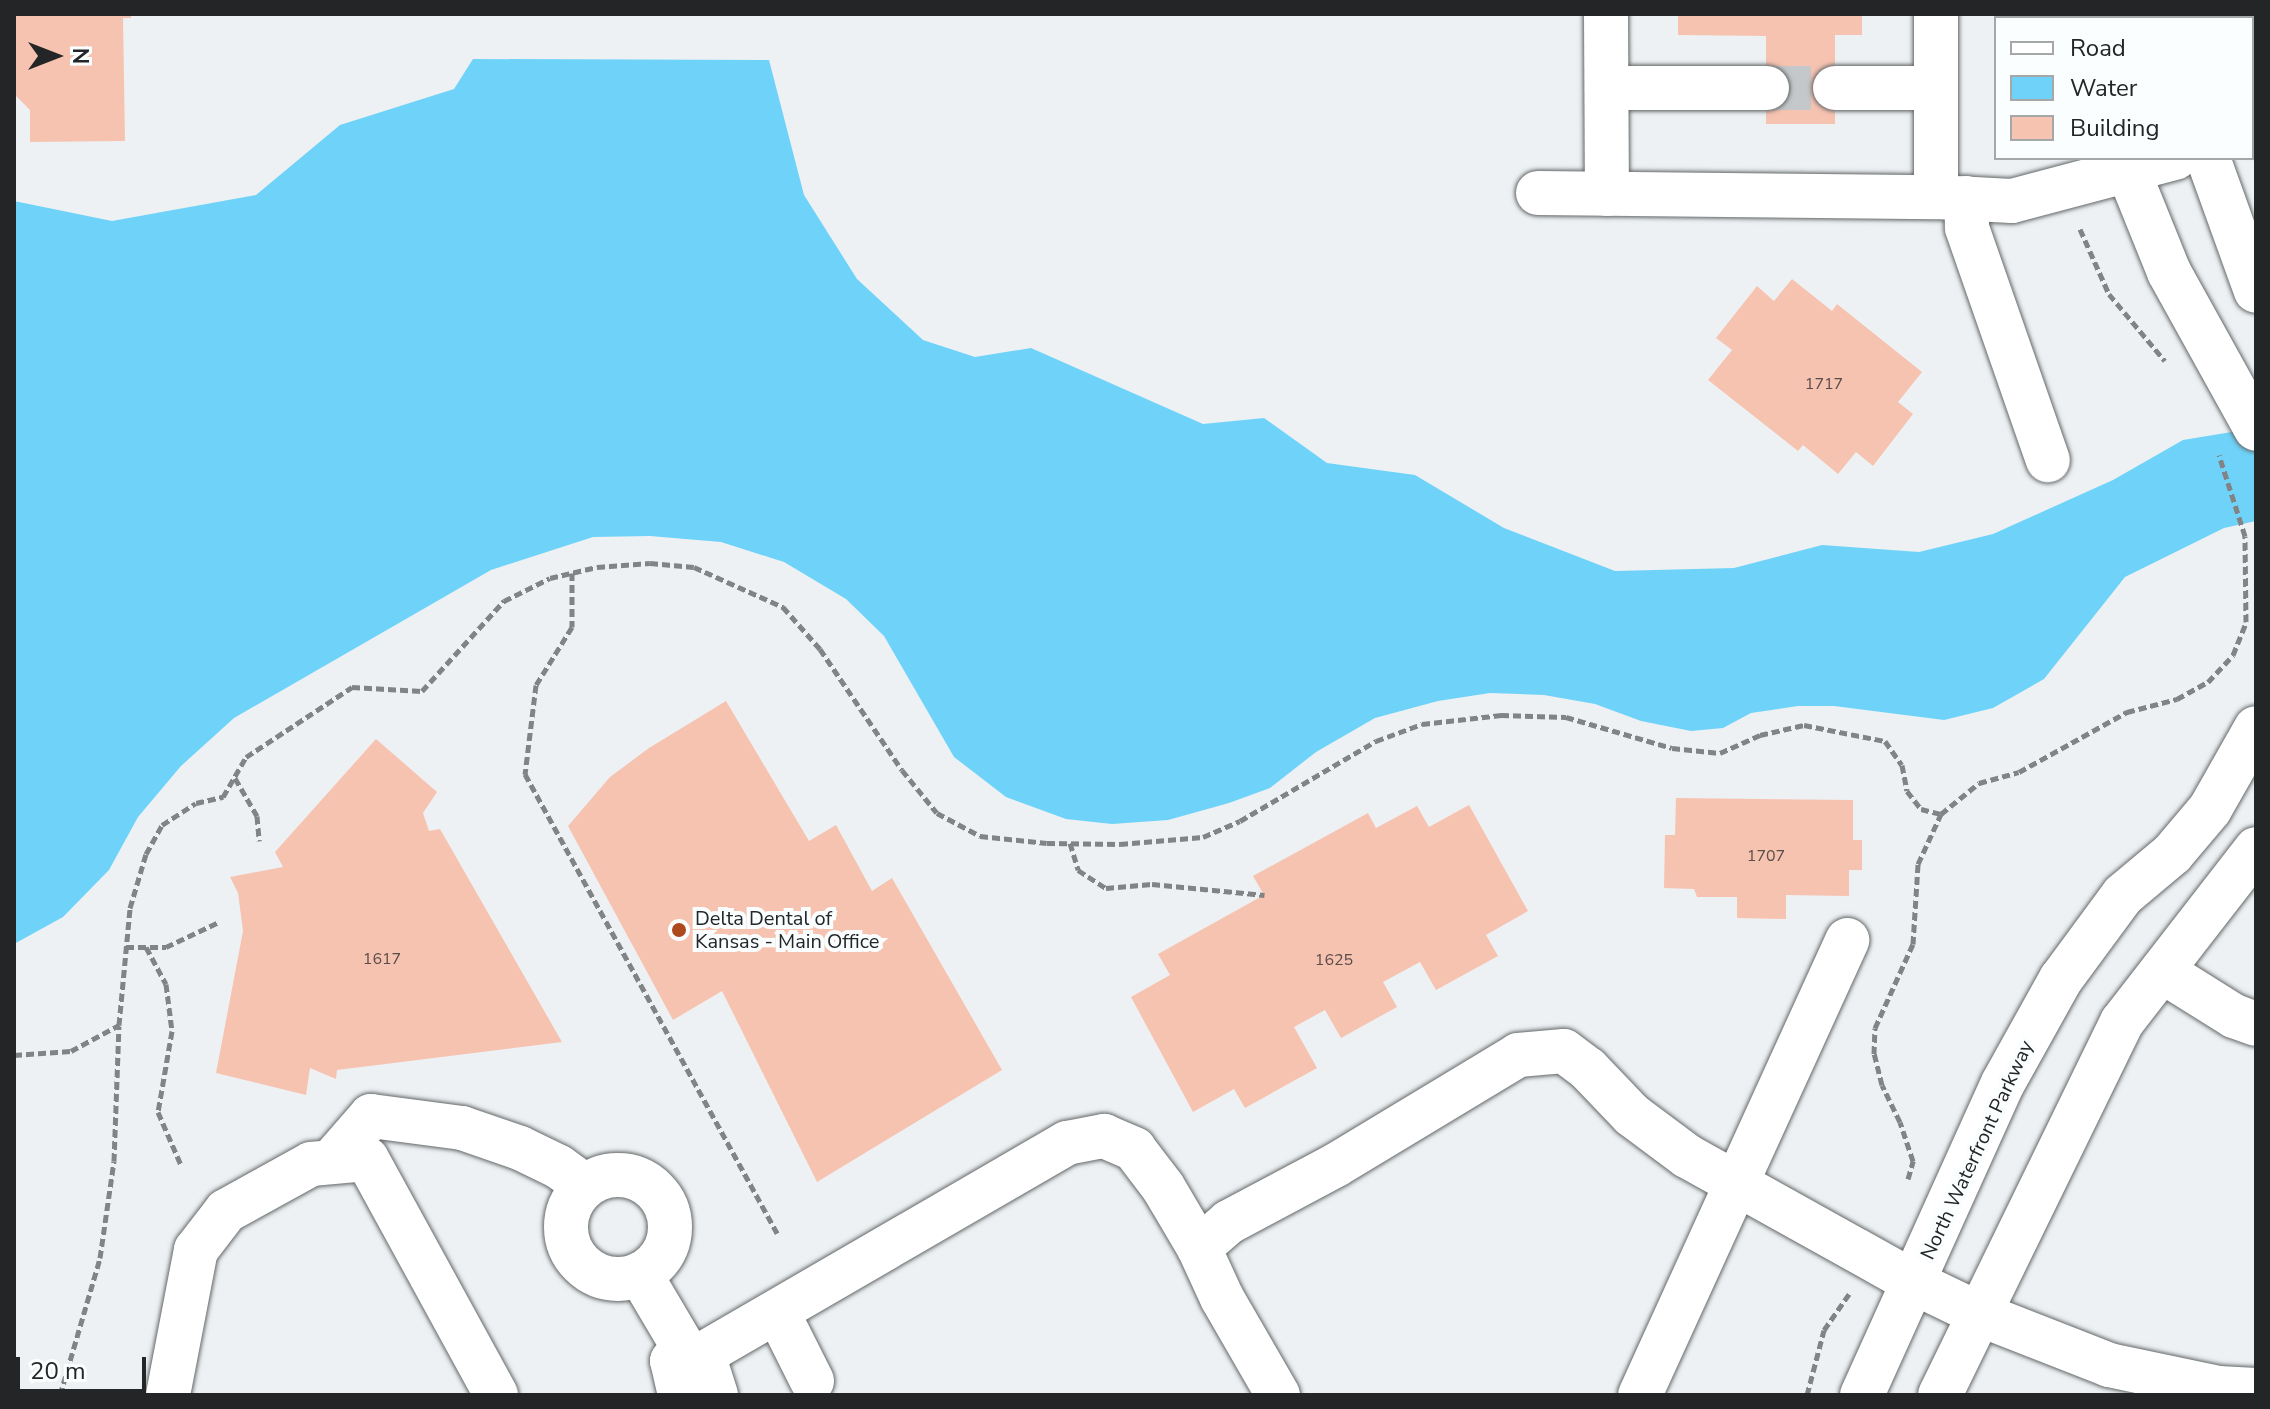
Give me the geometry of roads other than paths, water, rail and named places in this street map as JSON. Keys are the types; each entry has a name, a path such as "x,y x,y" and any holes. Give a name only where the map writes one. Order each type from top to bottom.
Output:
{"street":[{"path":"1606,14 1607,194"},
{"path":"1936,14 1936,88 1951,198 1967,228 2048,460"},
{"path":"1607,88 1767,88"},
{"path":"1835,88 1936,88"},
{"path":"1538,193 2012,201 2062,190 2126,165 2161,160"},
{"path":"2209,160 2256,291"},
{"path":"2126,165 2169,272 2255,424"},
{"name":"North Waterfront Parkway","path":"1862,1395 2003,1083 2061,979 2123,895 2172,854 2210,809 2256,728"},
{"path":"1940,1395 2122,1022 2256,849"},
{"path":"1640,1395 1847,940"},
{"path":"2162,971 2234,1016 2256,1024"},
{"path":"1199,1248 1229,1222 1336,1165 1518,1055 1564,1051 1588,1069 1632,1115 1687,1156 1915,1283 1979,1314 2109,1365 2218,1388 2256,1390"},
{"path":"331,1162 371,1116 462,1128 520,1148 559,1167 585,1186"},
{"path":"691,1369 778,1313 1067,1143 1104,1136 1134,1149 1163,1187 1278,1395"},
{"path":"168,1395 196,1250 226,1211 311,1164 367,1159 496,1395"},
{"path":"600,1177 634,1177 661,1196 668,1211 667,1244 660,1258 640,1274 614,1280 597,1275 582,1265 571,1251 566,1234 567,1216 585,1186 600,1177"},
{"path":"640,1274 691,1369 716,1395"},
{"path":"778,1313 812,1381"}],"water":[{"path":"473,59 769,60 804,195 857,279 923,340 975,357 1031,348 1203,424 1264,418 1327,463 1415,475 1504,528 1615,571 1734,568 1822,545 1919,552 1993,534 2113,480 2183,440 2256,428 2256,521 2224,528 2125,577 2044,679 1993,708 1944,720 1834,706 1798,706 1751,713 1723,728 1691,731 1641,721 1595,704 1544,695 1490,693 1438,701 1375,718 1316,752 1270,788 1229,803 1168,820 1112,824 1066,819 1006,797 954,757 884,636 846,599 784,562 721,542 650,536 593,537 491,570 234,718 181,766 138,817 109,870 63,917 14,944 14,201 112,221 256,195 340,125 454,89"}],"tunnel":[{"path":"1767,88 1835,88"}],"place":[{"name":"Delta Dental of Kansas - Main Office","path":"679,930"}]}
